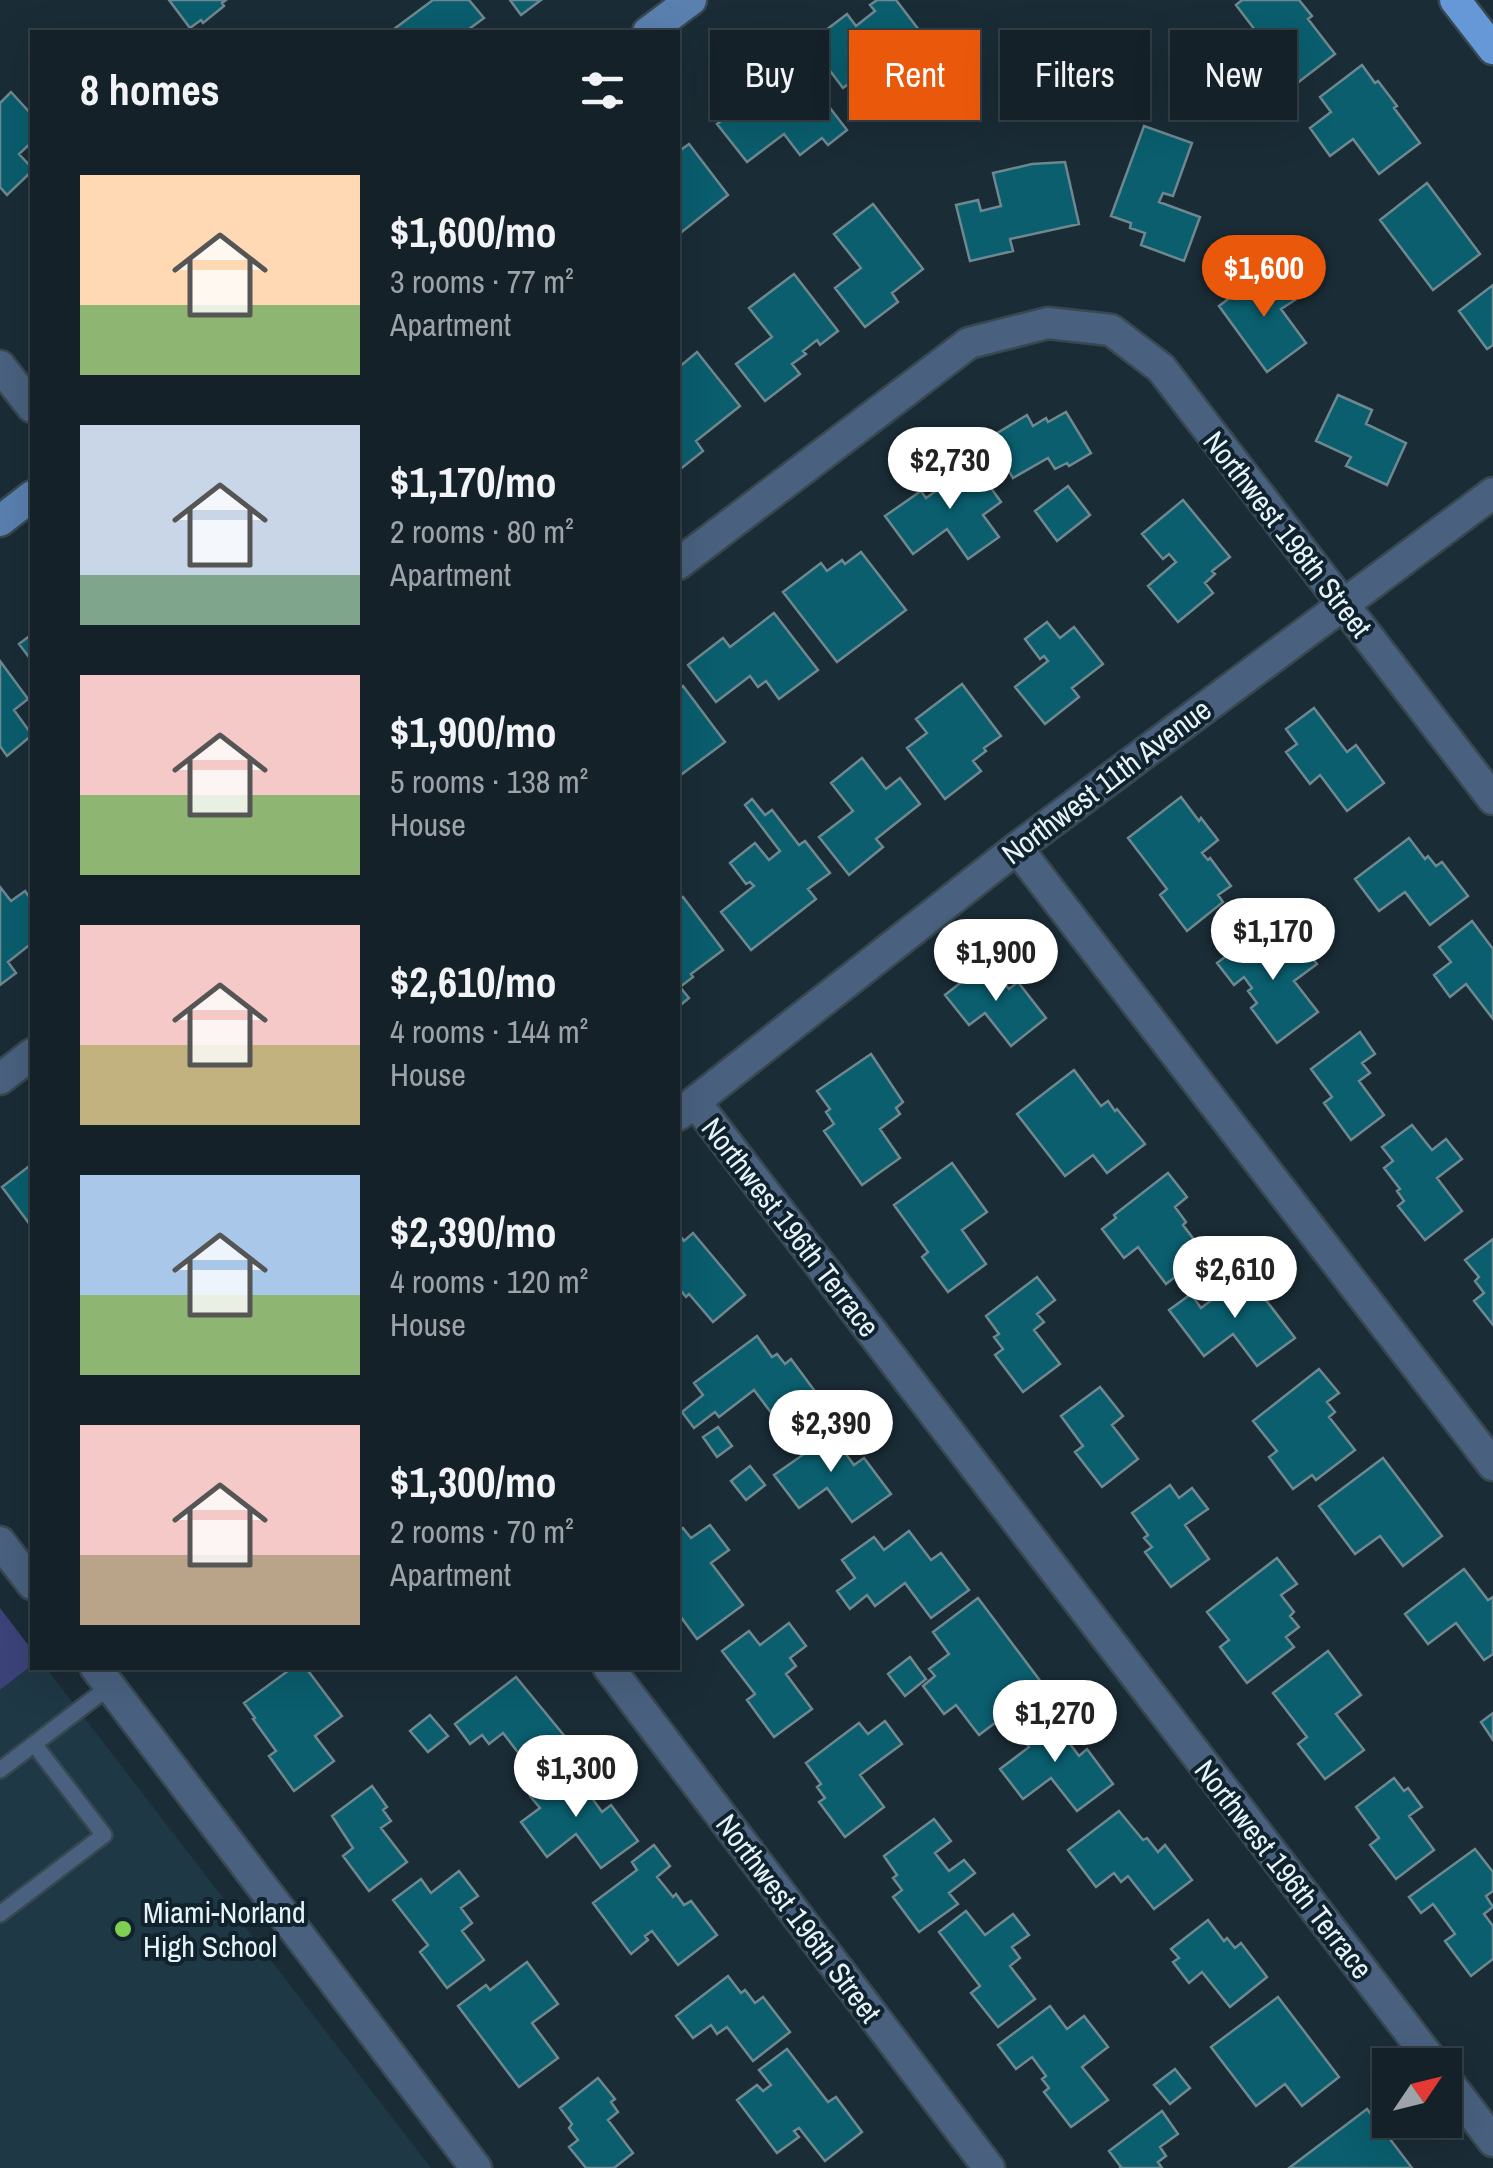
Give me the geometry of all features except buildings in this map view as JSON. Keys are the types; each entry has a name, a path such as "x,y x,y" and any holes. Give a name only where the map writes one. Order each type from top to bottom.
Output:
{"main road":[{"path":"1455,0 1493,49"}],"street":[{"path":"651,30 691,0"},
{"name":"Northwest 198th Street","path":"680,562 970,343 1048,323 1111,330 1160,368 1493,799"},
{"path":"0,366 30,404"},
{"name":"Northwest 11th Avenue","path":"686,1108 1016,848 1493,494"},
{"path":"0,522 30,498"},
{"path":"1016,848 1493,1465"},
{"path":"0,1079 30,1056"},
{"name":"Northwest 196th Terrace","path":"686,1108 1422,2048"},
{"name":"Northwest 196th Street","path":"611,1670 989,2168"},
{"path":"103,1677 476,2168"},
{"path":"1462,2100 1493,2140"}],"lane":[{"path":"0,1770 34,1744 103,1677"},
{"path":"0,1914 104,1835 34,1744"}],"shaded area":[{"path":"0,1608 30,1647 30,1667 0,1690"},
{"name":"Miami-Norland High School","path":"30,1667 30,1670 48,1670 431,2168 0,2168 0,1690"}],"place":[{"name":"Miami-Norland High School","path":"123,1929"}]}
